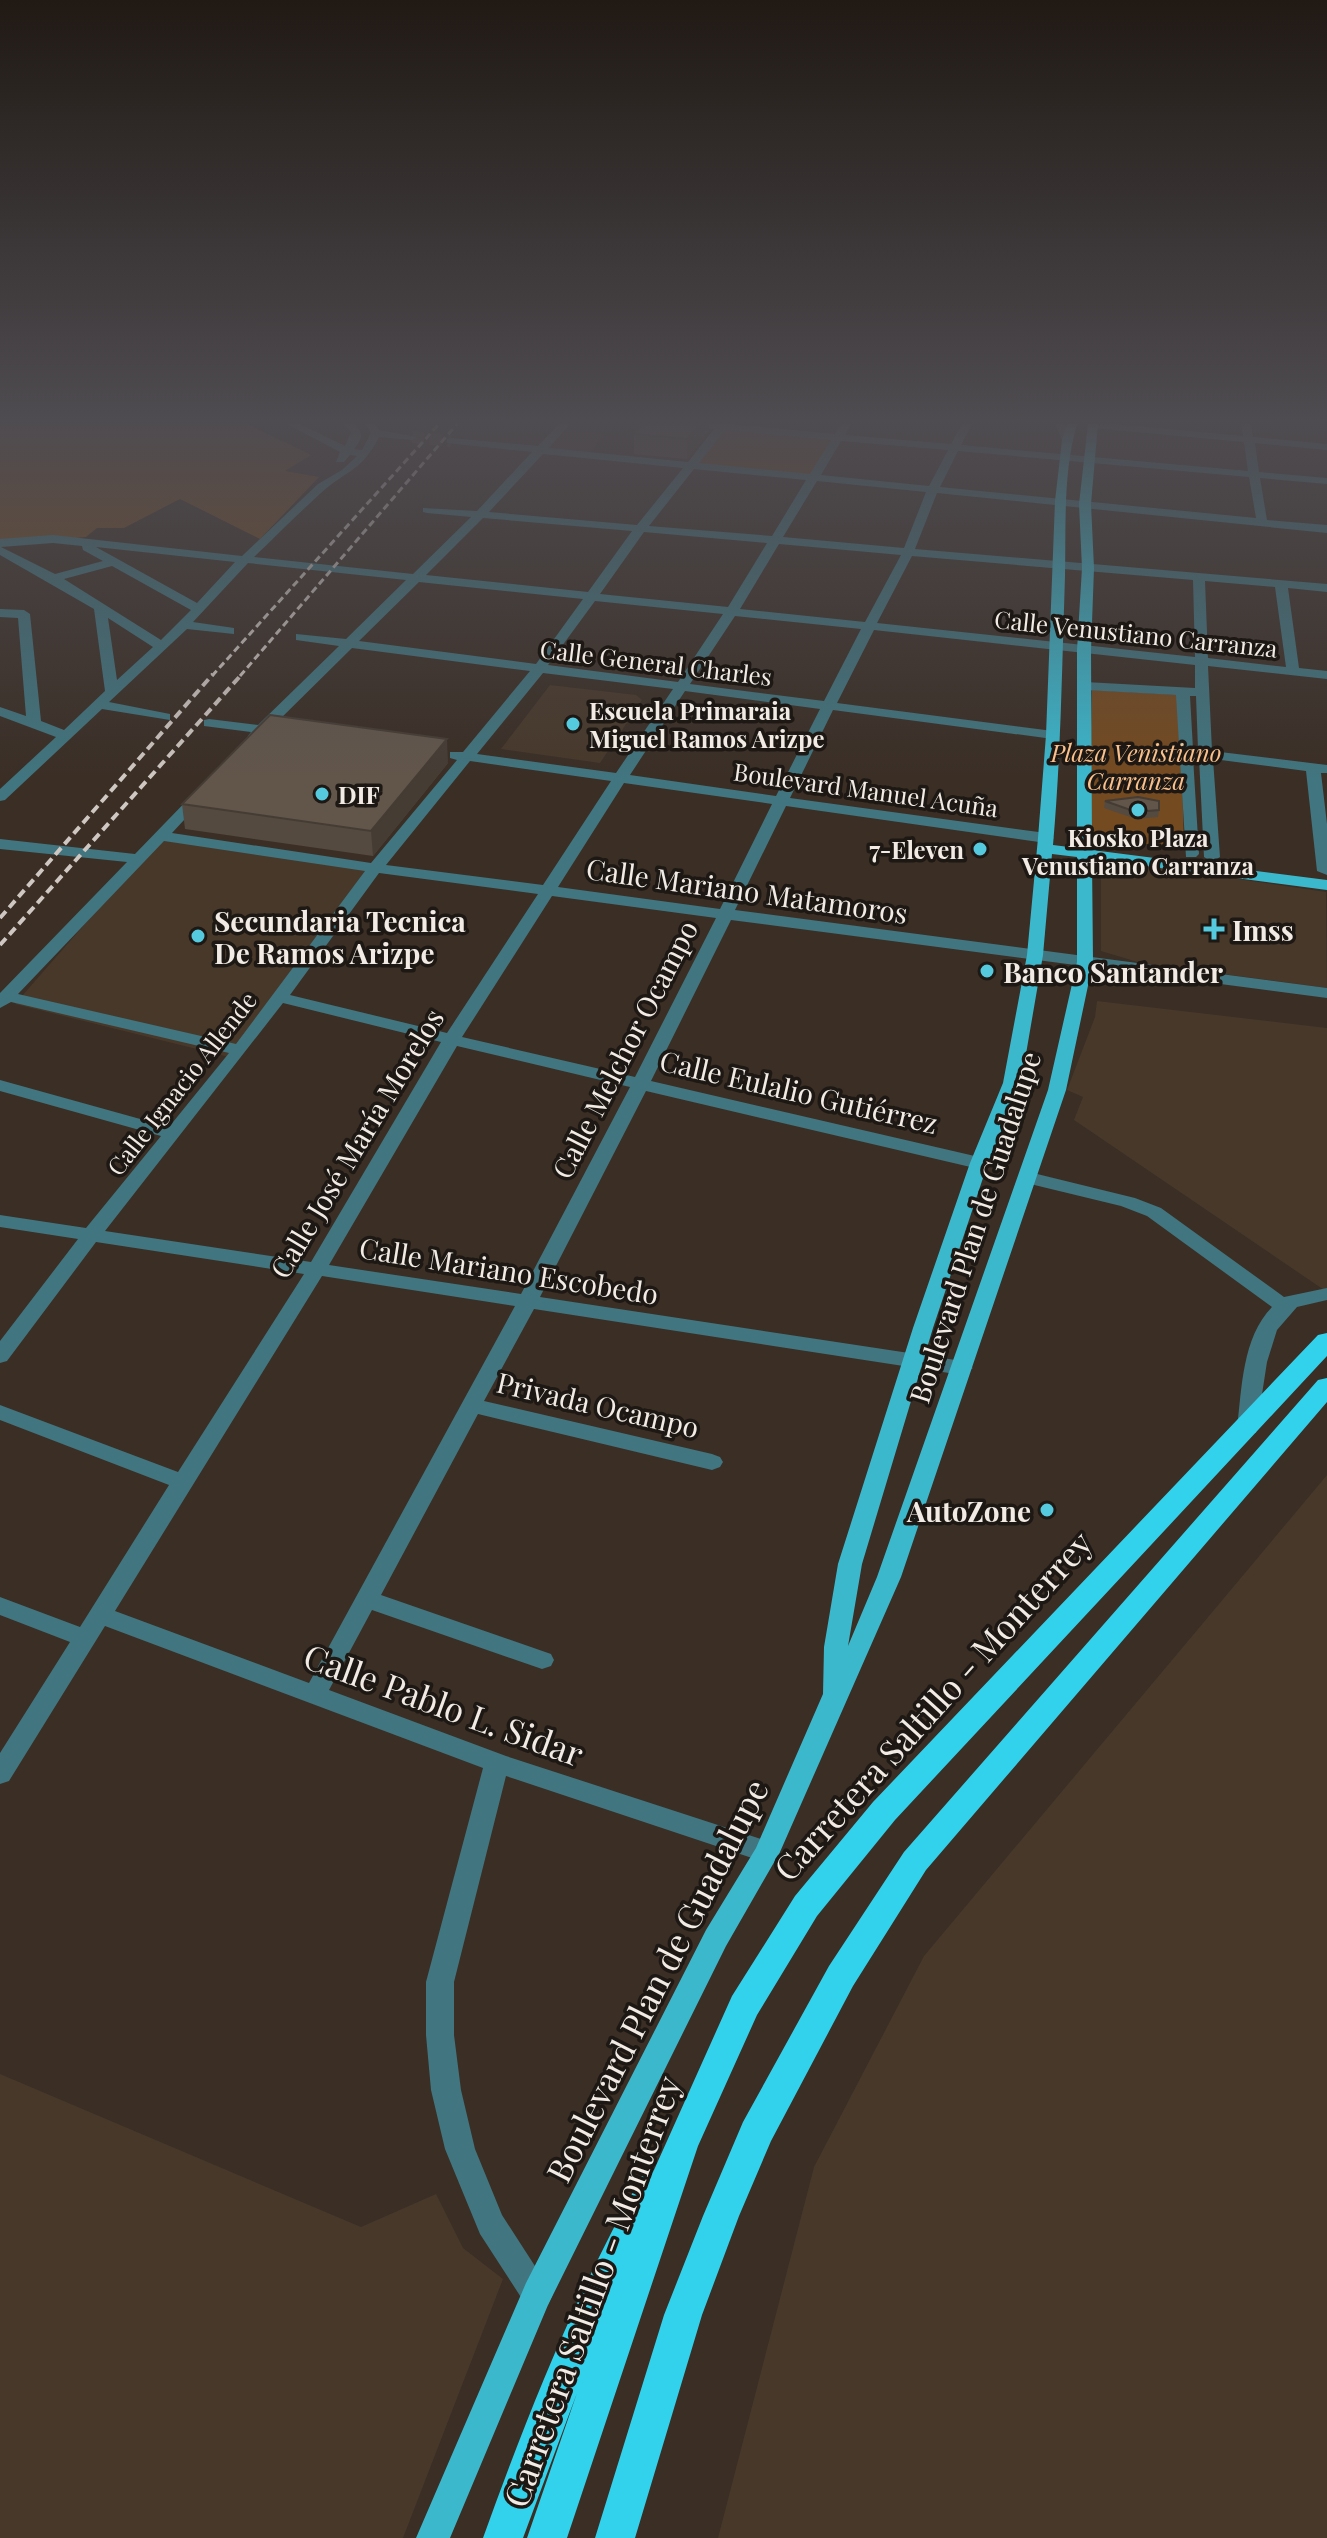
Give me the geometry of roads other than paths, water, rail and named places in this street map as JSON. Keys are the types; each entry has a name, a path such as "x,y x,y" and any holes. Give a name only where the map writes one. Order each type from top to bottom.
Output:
{"highway":[{"name":"Carretera Saltillo - Monterrey","path":"547,2538 680,2146 744,2006 806,1906 836,1866 1072,1608 1180,1494 1248,1428 1327,1341"},
{"path":"615,2538 683,2315 721,2216 756,2133 841,1976 915,1861 1315,1407 1327,1386"},
{"path":"503,2538 536,2447 619,2253 680,2146"},
{"path":"488,2538 536,2447"}],"main road":[{"name":"Boulevard Plan de Guadalupe","path":"834,1696 836,1647 850,1564 913,1360 979,1163 1012,1083 1035,955 1045,843 1053,735 1060,542"},
{"name":"Boulevard Plan de Guadalupe","path":"433,2538 537,2294 716,1938 767,1852 834,1696 861,1645 889,1577 1029,1178 1057,1090 1085,962 1087,542"},
{"name":"Boulevard Manuel Acuña","path":"1045,843 1191,854 1326,876"},
{"name":"Boulevard Manuel Acuña","path":"1084,846 1326,876"}],"street":[{"path":"79,542 199,609"},
{"name":"Calle Venustiano Carranza","path":"82,542 1327,675"},
{"path":"1,793 184,625 262,542"},
{"path":"241,751 452,542"},
{"name":"Calle Ignacio Allende","path":"0,1356 92,1234 240,1050 375,868 539,669 631,542"},
{"name":"Calle José María Morelos","path":"0,1774 185,1483 316,1270 451,1041 776,542"},
{"path":"794,542 1327,588"},
{"name":"Calle Melchor Ocampo","path":"315,1694 642,1083 912,542"},
{"path":"0,550 54,578 160,645"},
{"path":"54,578 113,562"},
{"path":"1199,577 1212,857"},
{"path":"1281,585 1293,671"},
{"path":"100,607 112,691"},
{"path":"0,613 24,614 34,723"},
{"path":"184,625 229,631"},
{"name":"Calle General Charles","path":"301,637 1053,735"},
{"path":"1085,686 1202,693"},
{"path":"1183,692 1191,854"},
{"path":"97,704 165,717"},
{"path":"1185,713 1203,714"},
{"path":"2,714 65,735"},
{"path":"209,723 293,734"},
{"name":"Boulevard Manuel Acuña","path":"435,752 782,801 1045,843"},
{"path":"1188,752 1320,768 1326,876"},
{"path":"1188,779 1207,781"},
{"path":"3,1000 210,784"},
{"path":"1189,819 1209,822"},
{"name":"Calle Mariano Matamoros","path":"161,836 375,868 1327,993"},
{"path":"0,844 139,859"},
{"name":"Calle Eulalio Gutiérrez","path":"278,997 451,1041 979,1163"},
{"path":"3,1000 240,1050"},
{"path":"0,1085 174,1134"},
{"path":"1029,1178 1128,1202 1154,1212 1284,1306"},
{"name":"Calle Mariano Escobedo","path":"0,1221 962,1368"},
{"path":"1248,1428 1263,1342 1284,1306 1295,1300 1327,1294"},
{"name":"Privada Ocampo","path":"470,1405 712,1462"},
{"path":"0,1412 185,1483"},
{"path":"367,1599 542,1660"},
{"path":"0,1606 85,1638"},
{"name":"Calle Pablo L. Sidar","path":"101,1615 497,1763 767,1852"},
{"path":"497,1763 440,1982 440,2035 446,2090 460,2149 491,2224 537,2294"}],"railway":[{"path":"212,676 332,542"},
{"path":"240,676 355,542"},
{"path":"0,918 213,674"},
{"path":"0,945 242,674"}],"place":[{"name":"Escuela Primaraia Miguel Ramos Arizpe","path":"573,724"},
{"name":"DIF","path":"322,794"},
{"name":"Kiosko Plaza Venustiano Carranza","path":"1138,810"},
{"name":"7-Eleven","path":"980,849"},
{"name":"Imss","path":"1214,929"},
{"name":"Secundaria Tecnica De Ramos Arizpe","path":"198,936"},
{"name":"Banco Santander","path":"987,971"},
{"name":"AutoZone","path":"1047,1510"}],"park label":[{"name":"Plaza Venistiano Carranza","path":"1136,766"}]}
